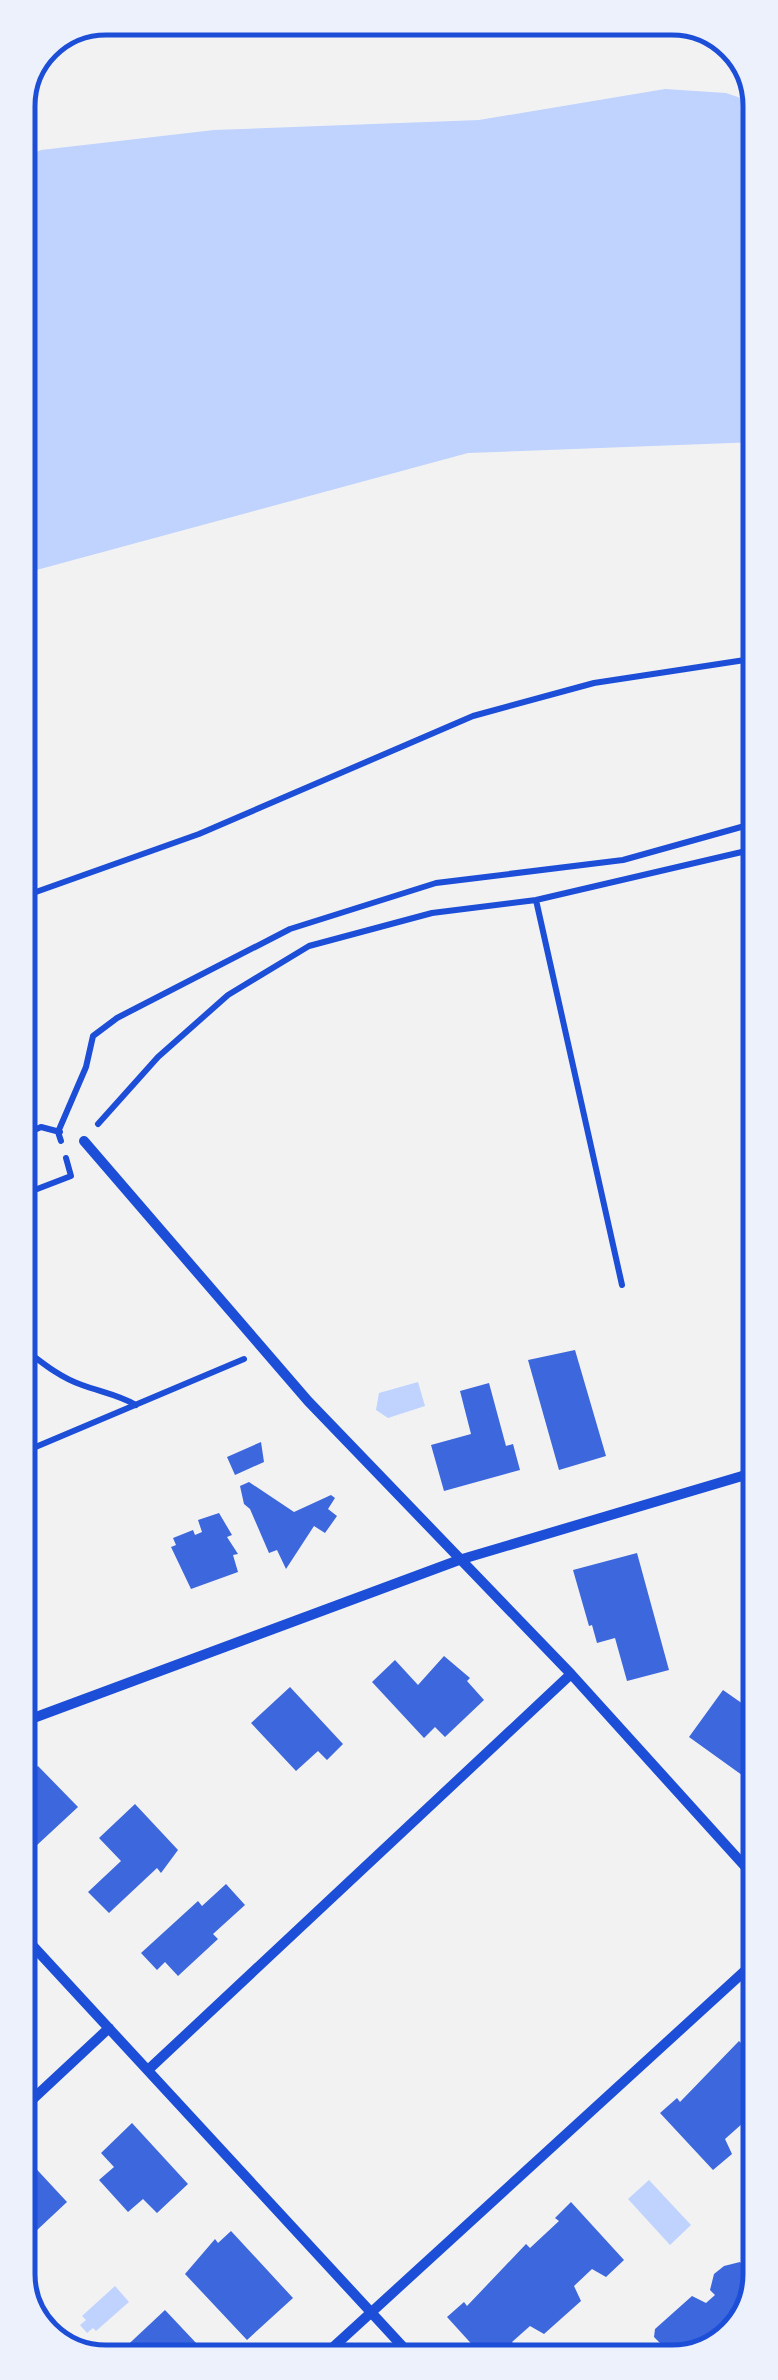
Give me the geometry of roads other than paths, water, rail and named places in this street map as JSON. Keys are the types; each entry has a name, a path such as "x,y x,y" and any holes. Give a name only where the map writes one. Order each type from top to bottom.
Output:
{"street":[{"path":"84,1141 267,1348 308,1401 570,1674 743,1864"},
{"path":"35,1717 459,1560 743,1476"},
{"path":"148,2070 570,1674"},
{"path":"35,1948 401,2345"},
{"path":"335,2345 743,1972"},
{"path":"35,2098 109,2028"}],"water":[{"path":"665,89 726,93 742,99 743,443 468,453 35,570 35,153 214,130 479,120"},
{"path":"418,1382 425,1406 388,1418 376,1410 379,1393"},
{"path":"649,2180 691,2225 670,2245 628,2199"},
{"path":"115,2286 129,2302 96,2331 93,2328 87,2333 80,2325 86,2320 82,2316"}]}
